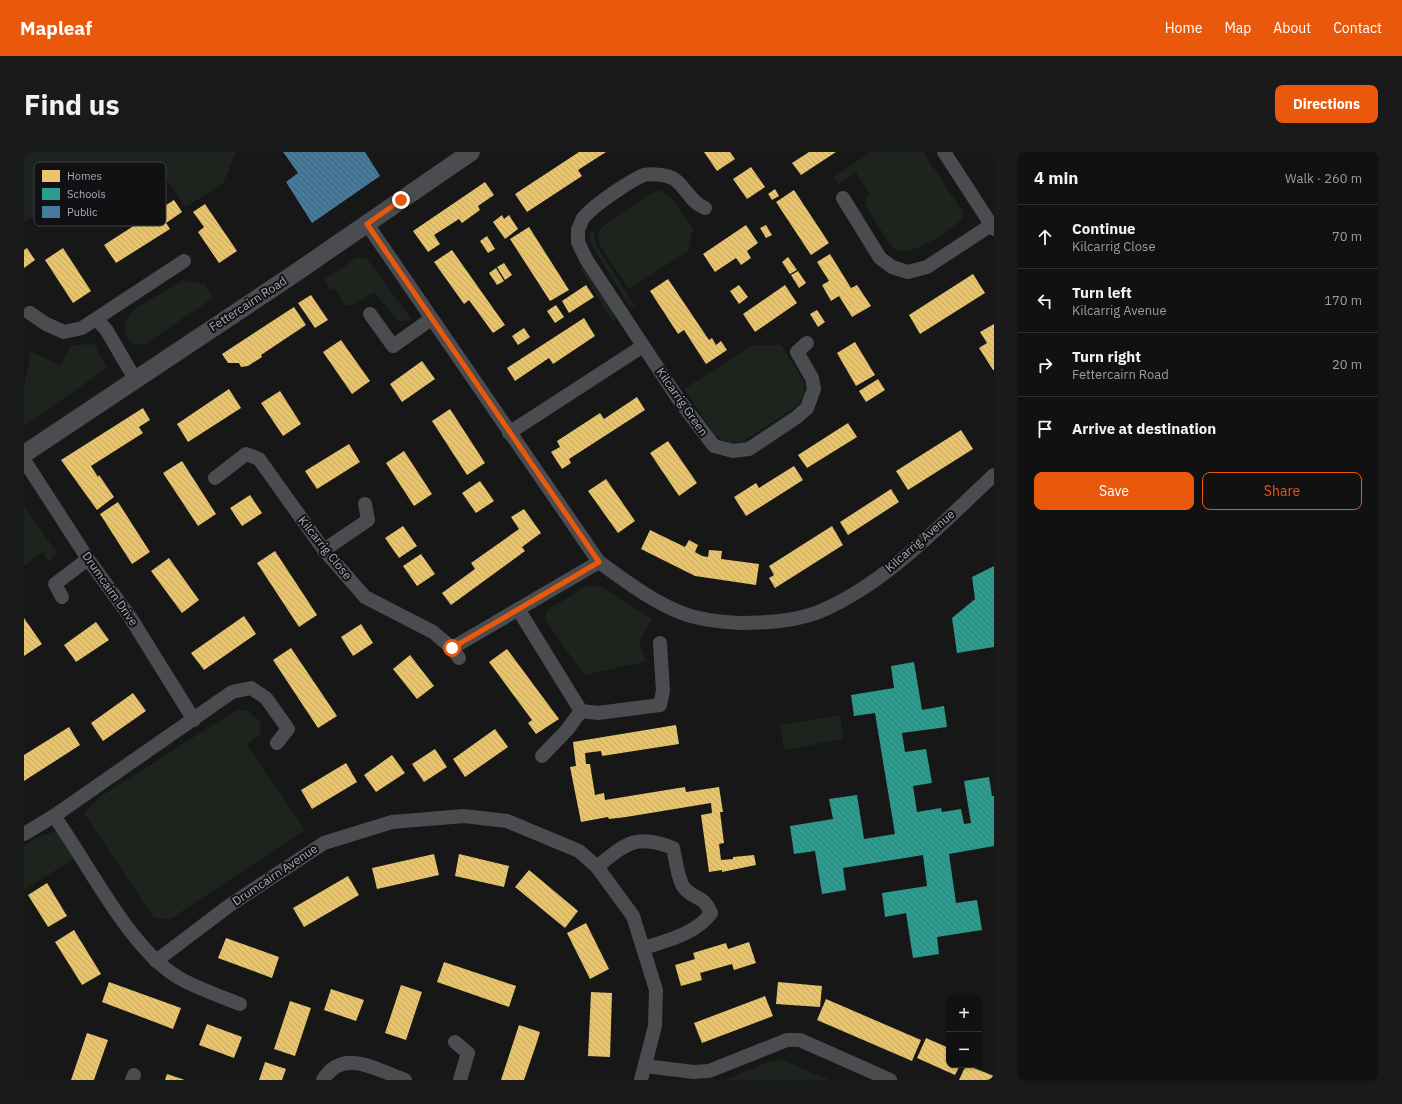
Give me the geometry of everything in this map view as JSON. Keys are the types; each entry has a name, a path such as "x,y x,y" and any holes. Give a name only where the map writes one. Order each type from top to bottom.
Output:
{"street":[{"name":"Fettercairn Road","path":"24,454 291,276 471,152"},
{"path":"843,198 880,258 892,267 908,272 927,266 993,227 944,152"},
{"name":"Kilcarrig Green","path":"705,208 698,206 683,187 673,178 664,175 645,175 593,208 583,218 578,230 578,242 583,253 643,346 714,446 733,451 749,449 797,417 807,408 814,389 812,378 797,352 807,343"},
{"name":"Kilcarrig Avenue","path":"367,224 509,433 599,562 645,595 682,613 724,622 755,623 788,620 820,611 856,593 903,558 994,475"},
{"path":"30,313 46,324 64,332 82,328 184,262"},
{"path":"370,314 393,346 431,319"},
{"path":"97,319 107,331 135,379"},
{"path":"509,433 643,346"},
{"name":"Kilcarrig Close","path":"215,478 246,454 259,459 324,550 365,597 433,632 456,653 518,609 599,562"},
{"name":"Drumcairn Drive","path":"24,460 88,559 130,617 194,720"},
{"path":"324,550 368,520 365,504"},
{"path":"62,597 56,584 88,559"},
{"path":"518,609 581,711"},
{"path":"581,711 598,713 660,705 663,691 660,643"},
{"path":"24,834 54,816 194,720 232,692 251,688 266,698 288,729 276,743"},
{"path":"542,756 567,730 581,711"},
{"path":"54,816 119,914 144,948 156,961 176,977 240,1004"},
{"name":"Drumcairn Avenue","path":"156,961 230,905 318,846 392,822 464,816 507,821 579,851 597,867 633,916 656,990 654,1026 641,1080"},
{"path":"597,867 618,849 636,841 658,842 672,848 678,864 679,880 686,890 706,902 711,913 692,931 644,948"},
{"path":"645,1066 694,1072 709,1071 787,1040 800,1040 890,1080"},
{"path":"455,1042 468,1053 460,1080"},
{"path":"323,1080 328,1071 339,1064 356,1062 405,1080"}],"shaded area":[{"path":"24,152 236,152 223,183 186,207 166,178 166,162 34,162 34,217 24,221"},
{"path":"871,152 923,152 962,211 962,220 939,236 919,247 901,251 894,248 865,205 866,199 870,195 856,172 839,184 834,177"},
{"path":"659,190 670,196 693,229 688,251 629,289 600,246 598,241 599,234 602,227 648,195"},
{"path":"594,232 595,242 599,250 635,306 630,307 591,244 589,234"},
{"path":"358,257 367,259 412,320 401,322 398,321 374,292 352,306 345,305 334,288 331,290 324,280"},
{"path":"580,268 584,268 616,318 613,322"},
{"path":"184,280 205,284 213,298 145,344 138,345 129,340 126,324 131,313 141,305"},
{"path":"94,344 107,368 24,426 24,387 31,352 61,365 71,345"},
{"path":"753,345 781,345 804,381 804,395 797,406 742,442 728,443 715,435 684,389"},
{"path":"24,506 57,553 49,561 42,552 24,566"},
{"path":"586,586 597,586 605,589 652,619 639,641 645,659 644,662 584,675 546,621 545,615 548,610"},
{"path":"238,709 248,711 260,722 261,733 247,745 305,830 170,919 154,918 84,813 101,796"},
{"path":"840,715 843,739 784,750 780,725"},
{"path":"61,830 81,854 24,890 24,846 40,836"},
{"path":"779,1060 788,1062 829,1080 725,1080 768,1062"}],"building: Homes":[{"path":"579,152 606,152 578,170 582,176 527,212 515,194"},
{"path":"704,152 730,152 735,159 717,171"},
{"path":"809,152 836,152 801,175 792,163"},
{"path":"751,167 765,187 747,199 733,179"},
{"path":"485,182 494,195 478,206 480,210 462,223 459,219 434,235 440,244 428,252 413,231"},
{"path":"775,189 779,196 772,200 768,194"},
{"path":"794,190 829,243 811,255 776,202"},
{"path":"174,200 182,212 166,223 166,205"},
{"path":"205,204 237,251 219,263 198,232 204,227 193,212"},
{"path":"502,215 504,219 509,215 518,229 505,239 493,222"},
{"path":"166,223 170,229 116,263 104,245 134,226 166,226"},
{"path":"746,225 758,243 747,251 751,258 741,265 736,258 715,272 703,254"},
{"path":"766,225 772,235 766,238 760,228"},
{"path":"529,227 569,290 550,301 510,239"},
{"path":"487,236 495,249 488,253 480,241"},
{"path":"27,248 35,260 24,268 24,250"},
{"path":"63,248 91,291 73,303 45,260"},
{"path":"452,250 505,325 493,333 469,300 464,304 434,262"},
{"path":"830,254 851,288 857,285 871,306 852,317 839,296 831,301 822,285 829,281 817,262"},
{"path":"788,257 797,270 790,274 782,262"},
{"path":"504,263 512,275 505,280 497,267"},
{"path":"496,268 504,281 497,285 489,273"},
{"path":"798,271 806,283 799,288 791,275"},
{"path":"973,274 985,293 920,334 909,315"},
{"path":"668,279 709,340 712,338 716,345 721,341 727,350 706,364 684,330 678,334 650,291"},
{"path":"586,285 594,297 569,313 562,301"},
{"path":"739,285 748,297 739,304 730,291"},
{"path":"785,285 797,303 755,332 743,314"},
{"path":"311,295 328,320 315,328 298,303"},
{"path":"556,305 564,317 555,323 547,311"},
{"path":"294,307 306,325 261,355 262,357 248,366 241,367 239,363 228,363 222,354"},
{"path":"817,310 825,322 818,327 810,314"},
{"path":"584,318 595,336 553,364 549,358 515,381 507,368"},
{"path":"994,324 993,370 979,348 987,343 980,332"},
{"path":"524,328 530,337 518,345 512,336"},
{"path":"341,340 370,381 352,394 323,352"},
{"path":"855,342 875,375 856,386 837,353"},
{"path":"422,361 435,379 402,402 390,384"},
{"path":"878,379 885,390 866,402 859,391"},
{"path":"229,389 241,408 188,442 177,424"},
{"path":"280,391 301,424 283,436 261,403"},
{"path":"637,397 645,410 569,459 571,463 562,469 551,452 560,447 557,441 600,413 604,419"},
{"path":"143,408 150,420 139,427 143,433 91,466 114,497 97,510 61,460"},
{"path":"450,409 485,463 467,475 432,421"},
{"path":"848,423 857,437 807,468 798,455"},
{"path":"961,430 973,449 908,490 896,471"},
{"path":"668,441 697,483 679,496 650,453"},
{"path":"349,444 360,462 317,489 305,471"},
{"path":"404,451 432,494 414,506 386,463"},
{"path":"182,461 216,514 198,526 163,473"},
{"path":"794,466 803,480 746,516 734,497 756,483 759,488"},
{"path":"606,479 635,521 618,533 588,491"},
{"path":"480,481 494,501 476,513 462,493"},
{"path":"891,489 899,502 848,535 840,522"},
{"path":"250,495 262,513 242,526 230,508"},
{"path":"118,502 150,552 132,564 100,514"},
{"path":"524,509 541,533 522,547 525,551 451,605 442,593 475,569 471,563 519,529 511,517"},
{"path":"403,526 417,546 399,558 385,538"},
{"path":"832,526 843,545 775,588 769,578 774,575 769,566"},
{"path":"650,530 685,547 689,540 698,545 695,552 702,556 708,557 709,550 722,551 721,559 759,564 756,585 695,576 641,549"},
{"path":"275,551 317,615 299,627 257,563"},
{"path":"421,554 435,574 417,586 403,566"},
{"path":"169,558 199,600 182,613 151,571"},
{"path":"244,616 256,634 204,670 191,653"},
{"path":"24,618 42,644 24,656"},
{"path":"96,622 109,640 76,662 64,645"},
{"path":"361,624 373,643 353,656 341,637"},
{"path":"291,648 337,716 318,728 273,660"},
{"path":"507,649 559,719 536,734 528,723 532,720 489,662"},
{"path":"410,655 434,686 417,699 393,669"},
{"path":"133,693 146,711 103,741 91,723"},
{"path":"676,725 679,744 602,756 601,751 585,753 586,764 590,764 595,795 604,793 605,800 685,787 686,792 719,787 723,812 720,812 724,843 719,844 721,860 754,855 756,865 722,872 722,870 709,872 701,815 712,813 711,803 626,817 609,819 608,817 581,822 570,767 576,766 573,742"},
{"path":"69,727 80,745 24,781 24,755"},
{"path":"495,729 508,747 465,777 453,759"},
{"path":"435,749 447,767 424,782 412,764"},
{"path":"392,755 405,773 376,792 364,775"},
{"path":"346,763 357,782 312,809 301,790"},
{"path":"434,854 439,875 377,889 372,868"},
{"path":"459,854 509,866 504,887 455,876"},
{"path":"529,870 578,911 565,928 515,887"},
{"path":"348,876 359,895 304,927 293,908"},
{"path":"47,883 67,916 48,927 28,895"},
{"path":"586,923 609,969 590,979 567,933"},
{"path":"74,930 101,974 82,985 55,942"},
{"path":"226,938 279,957 272,978 218,958"},
{"path":"749,942 756,963 734,970 732,964 700,973 702,980 681,986 675,965 695,959 693,953 726,943 728,949"},
{"path":"444,962 516,986 509,1007 437,982"},
{"path":"109,982 181,1008 173,1029 102,1002"},
{"path":"778,982 822,986 820,1007 776,1004"},
{"path":"401,985 422,992 406,1040 385,1033"},
{"path":"331,989 364,1000 356,1021 324,1010"},
{"path":"591,992 612,993 610,1057 588,1056"},
{"path":"765,996 773,1016 702,1043 694,1023"},
{"path":"826,999 921,1040 912,1061 817,1020"},
{"path":"290,1001 311,1008 295,1056 274,1049"},
{"path":"207,1024 242,1037 234,1058 199,1045"},
{"path":"519,1025 540,1032 536,1045 524,1080 501,1080"},
{"path":"87,1033 108,1040 94,1080 71,1080"},
{"path":"926,1038 946,1047 946,1068 958,1068 955,1075 917,1058"},
{"path":"265,1062 286,1069 282,1080 259,1080"},
{"path":"965,1068 974,1068 994,1076 994,1080 959,1080"},
{"path":"167,1074 185,1080 165,1080"}],"building: Schools":[{"path":"994,566 994,647 957,653 952,618 975,599 972,577"},
{"path":"914,662 922,710 944,706 947,727 902,733 905,752 926,749 932,783 913,786 917,812 941,808 942,812 961,809 964,824 971,823 964,781 989,777 992,796 994,796 994,846 949,854 956,903 977,900 982,930 937,937 939,954 913,958 906,913 885,917 882,893 927,886 923,855 843,868 846,890 822,894 815,851 794,854 790,826 833,819 829,799 857,795 864,839 895,834 875,713 854,716 851,695 894,688 891,666"}],"building: Public":[{"path":"283,152 365,152 380,176 312,223 286,182 298,173"}],"route":[{"path":"401,200 367,224 509,433 599,562 452,648"}]}
